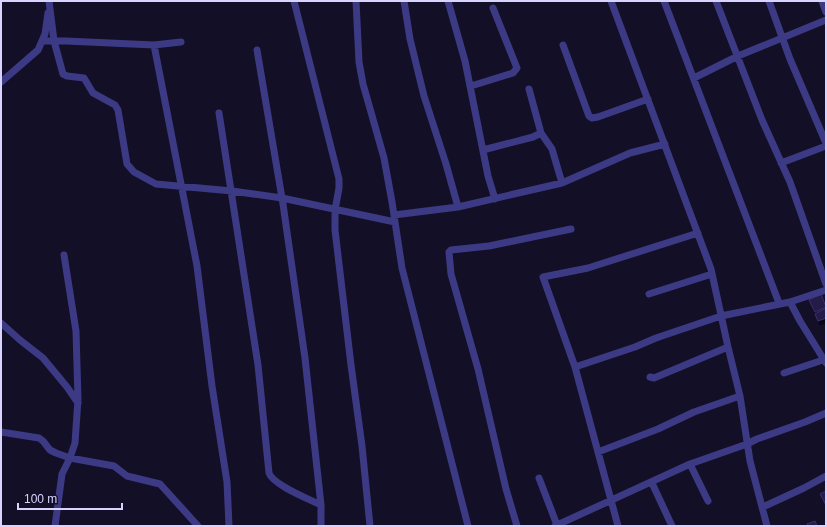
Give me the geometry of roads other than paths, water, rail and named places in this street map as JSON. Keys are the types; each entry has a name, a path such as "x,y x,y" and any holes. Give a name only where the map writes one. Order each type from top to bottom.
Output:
{"street":[{"path":"294,1 339,179 335,210 335,230 362,446 370,526"},
{"path":"356,1 359,62 384,158 402,268 468,526"},
{"path":"404,1 410,40 424,96 458,207"},
{"path":"448,1 471,86 488,176 495,199"},
{"path":"611,1 712,274 740,396 750,461 768,526"},
{"path":"664,1 779,303"},
{"path":"716,1 762,120 790,182 826,284"},
{"path":"769,1 790,59 826,144 781,163"},
{"path":"822,1 826,12"},
{"path":"50,2 54,41 63,74 67,76 84,78 93,93 115,105 118,110 127,164 134,172 156,184 232,191 282,198 335,210 395,219 562,184 630,153 665,144"},
{"path":"1,82 38,50 45,34 50,2"},
{"path":"471,86 513,74 517,68 493,8"},
{"path":"694,78 738,56 826,20"},
{"path":"43,41 154,45 181,42"},
{"path":"154,45 197,266 212,386 227,482 229,526"},
{"path":"563,45 589,116 592,118 648,99"},
{"path":"257,50 282,198 305,358 321,526"},
{"path":"529,89 541,133 552,148 562,184"},
{"path":"219,113 258,365 269,473 272,479 320,505"},
{"path":"484,150 533,137 541,133"},
{"path":"517,526 506,489 478,370 451,274 449,252 451,250 489,246 571,229"},
{"path":"618,526 575,367 543,277 588,268 698,233"},
{"path":"55,526 62,474 75,443 78,404 76,330 64,255"},
{"path":"649,294 712,274"},
{"path":"575,367 635,348 656,338 721,316 759,309 779,303 790,302 826,290"},
{"path":"784,372 825,361 790,302"},
{"path":"1,323 43,358 67,387 78,404"},
{"path":"650,377 654,378 728,347"},
{"path":"598,452 658,429 694,412 740,396"},
{"path":"539,478 556,526 652,483 690,464 747,444 826,413"},
{"path":"1,432 39,438 50,450 70,458 114,466 127,476 160,484 198,526"},
{"path":"690,464 708,501"},
{"path":"763,508 826,476"},
{"path":"652,483 672,526"}]}
